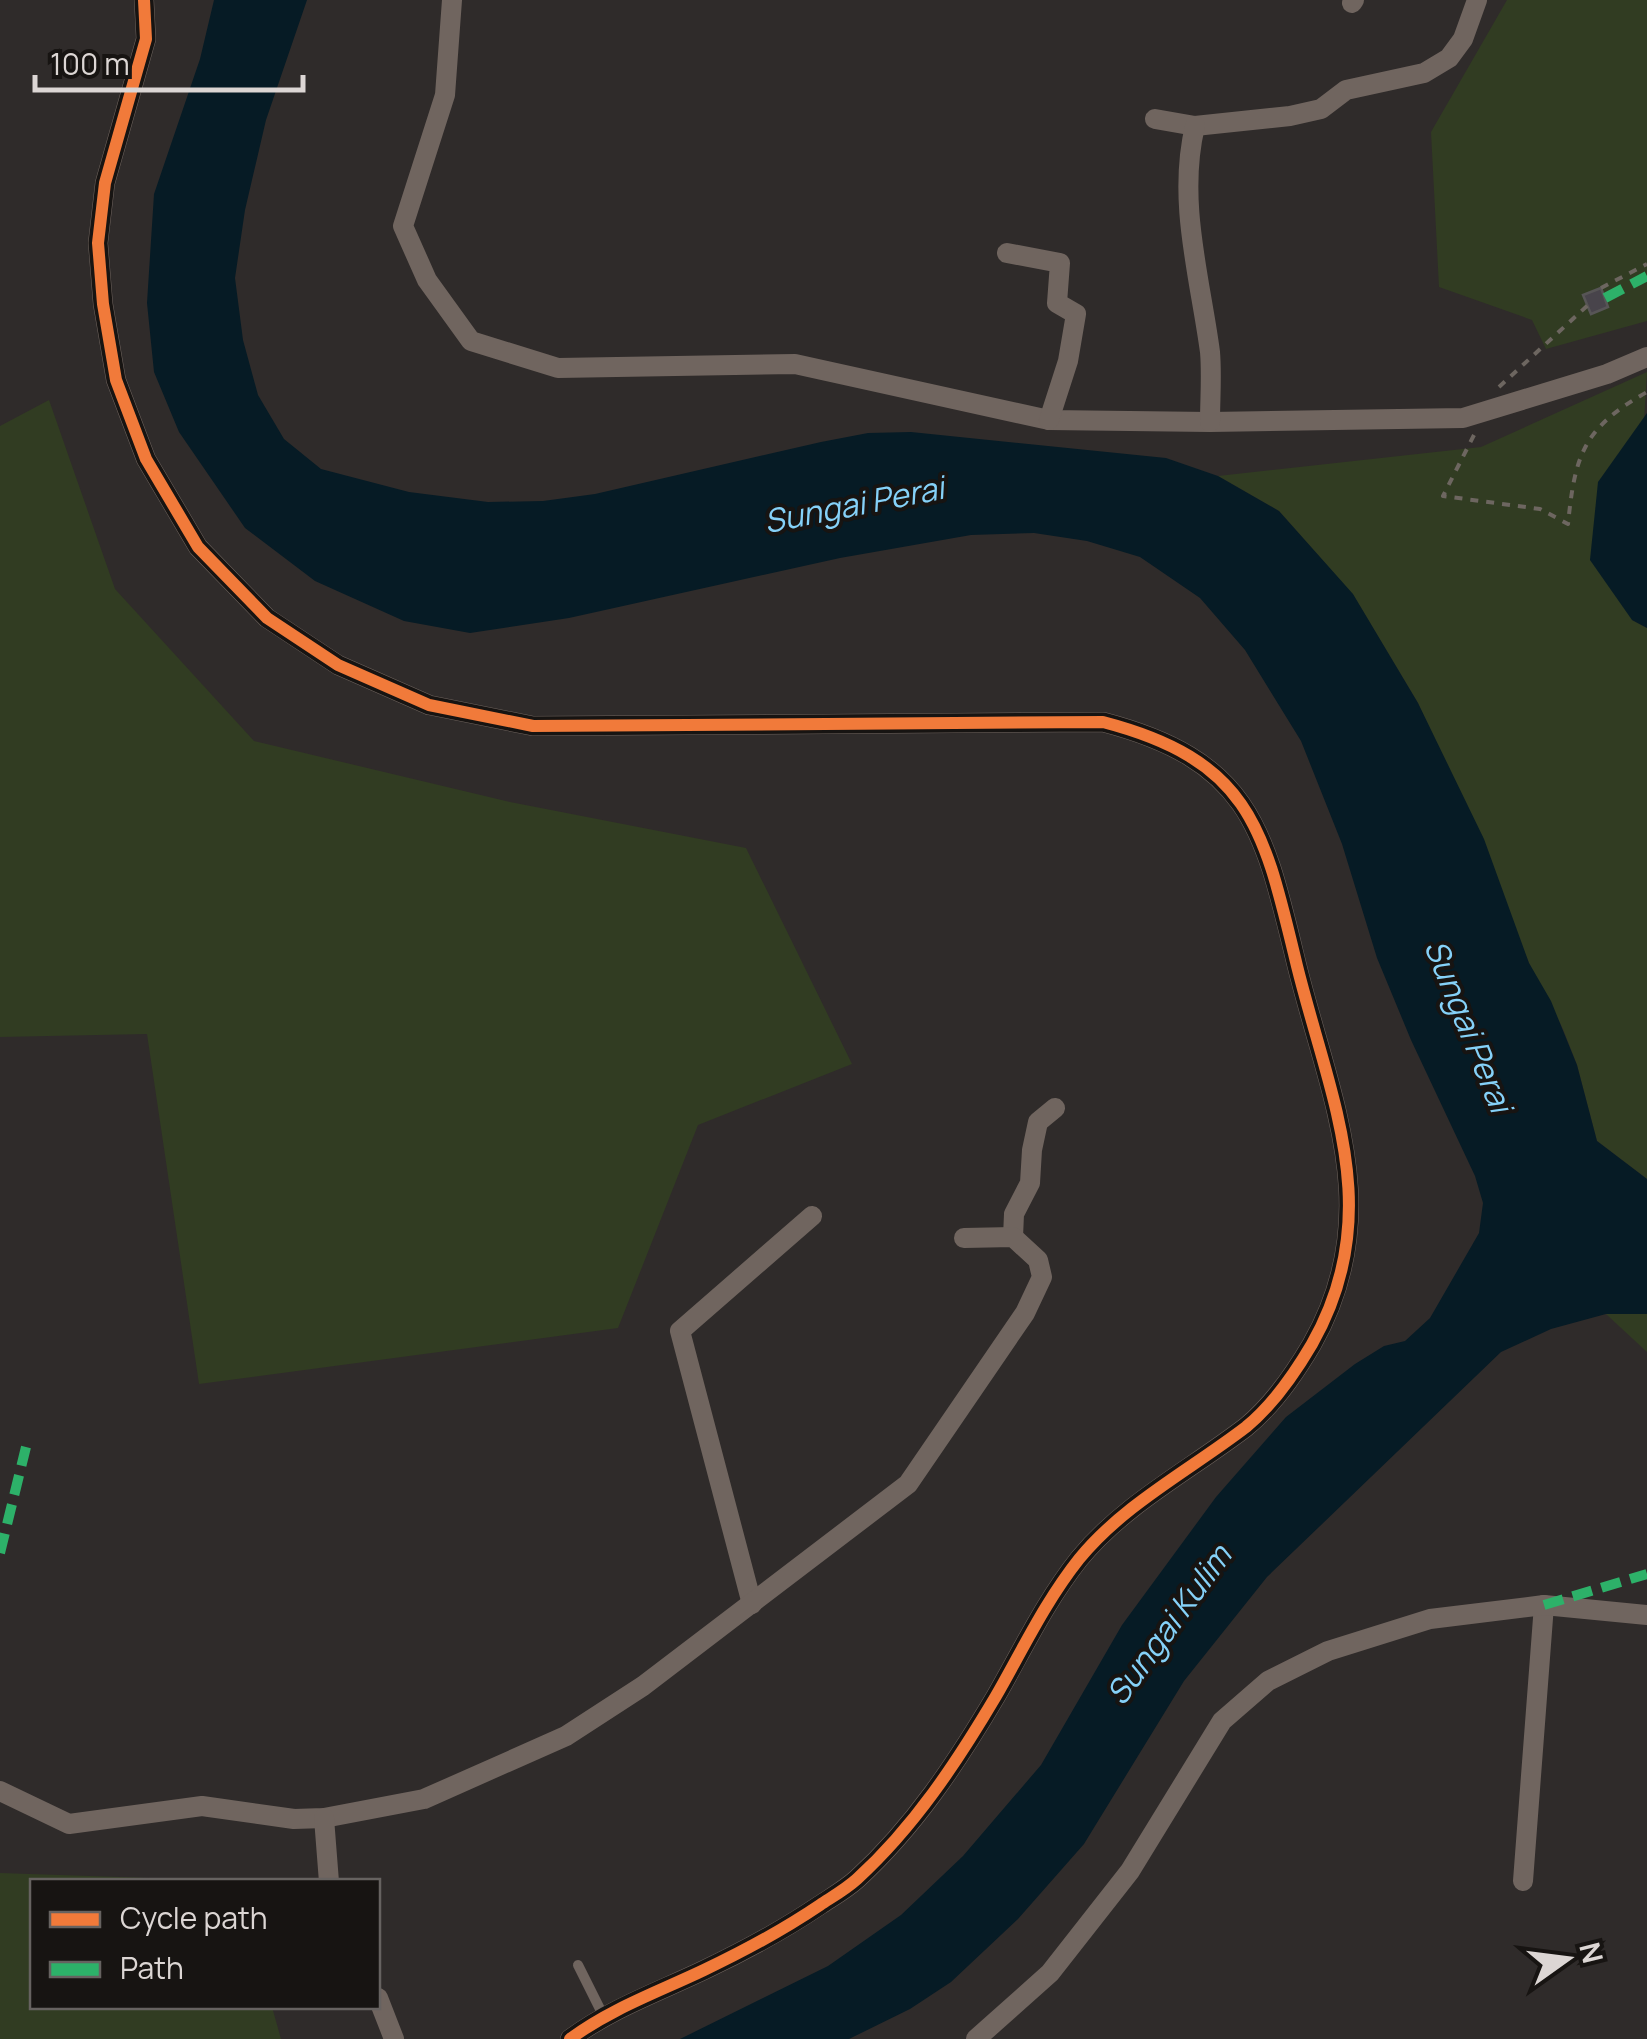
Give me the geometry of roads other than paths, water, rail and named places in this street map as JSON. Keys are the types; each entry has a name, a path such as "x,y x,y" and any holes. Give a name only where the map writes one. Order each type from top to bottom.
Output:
{"street":[{"path":"144,0 146,40 104,183 98,243 102,304 116,380 146,460 198,547 267,618 338,666 430,705 533,726 1103,722 1148,734 1187,752 1226,782 1260,835 1346,1144 1351,1204 1343,1266 1330,1311 1296,1372 1251,1422 1116,1520 1080,1558 1037,1618 950,1771 915,1817 855,1882 784,1929 706,1969 603,2014 571,2039"},
{"path":"452,0 445,95 403,226 426,280 471,341 558,368 795,364 1050,420 1210,422 1463,418 1607,374 1647,357"},
{"path":"1155,119 1195,126 1321,109 1346,90 1424,74 1448,58 1463,39 1477,0"},
{"path":"1195,126 1188,194 1198,292 1210,358 1210,422"},
{"path":"1007,253 1060,264 1057,303 1076,314 1068,361 1050,420"},
{"path":"0,1791 70,1824 202,1806 294,1819 324,1818 424,1799 566,1736 644,1686 908,1484 1025,1313 1042,1278 1038,1260 1014,1236 1014,1214 1030,1184 1038,1122 1056,1108"},
{"path":"752,1604 680,1331 812,1216"},
{"path":"964,1238 1014,1236"},
{"path":"1523,1881 1544,1605"},
{"path":"976,2039 1050,1973 1130,1871 1222,1722 1268,1681 1328,1650 1430,1619 1544,1605 1647,1616"},
{"path":"324,1818 329,1879"},
{"path":"380,2003 394,2039"}],"lane":[{"path":"578,1966 603,2014"}],"water":[{"path":"214,0 307,0 266,120 245,210 235,278 243,340 258,395 284,439 321,469 409,492 488,502 543,501 595,494 868,433 911,432 1166,458 1218,476 1279,511 1353,594 1418,703 1484,839 1529,963 1551,1001 1577,1065 1597,1141 1647,1179 1647,1314 1606,1314 1551,1329 1501,1352 1267,1577 1184,1681 1084,1844 1018,1919 951,1982 910,2009 849,2039 680,2039 828,1966 901,1915 963,1856 1041,1765 1122,1625 1216,1497 1286,1417 1355,1364 1384,1346 1405,1341 1430,1318 1479,1233 1483,1203 1475,1176 1377,958 1342,844 1301,741 1245,650 1200,598 1140,557 1087,541 1034,533 971,535 840,558 569,618 470,633 404,621 315,581 245,528 179,432 154,372 147,303 154,194 200,59"},
{"path":"1647,413 1647,628 1632,620 1590,560 1598,482"}],"water label":[{"name":"Sungai Perai","path":"854,505"},
{"name":"Sungai Perai","path":"1468,1026"},
{"name":"Sungai Kulim","path":"1169,1625"}]}
